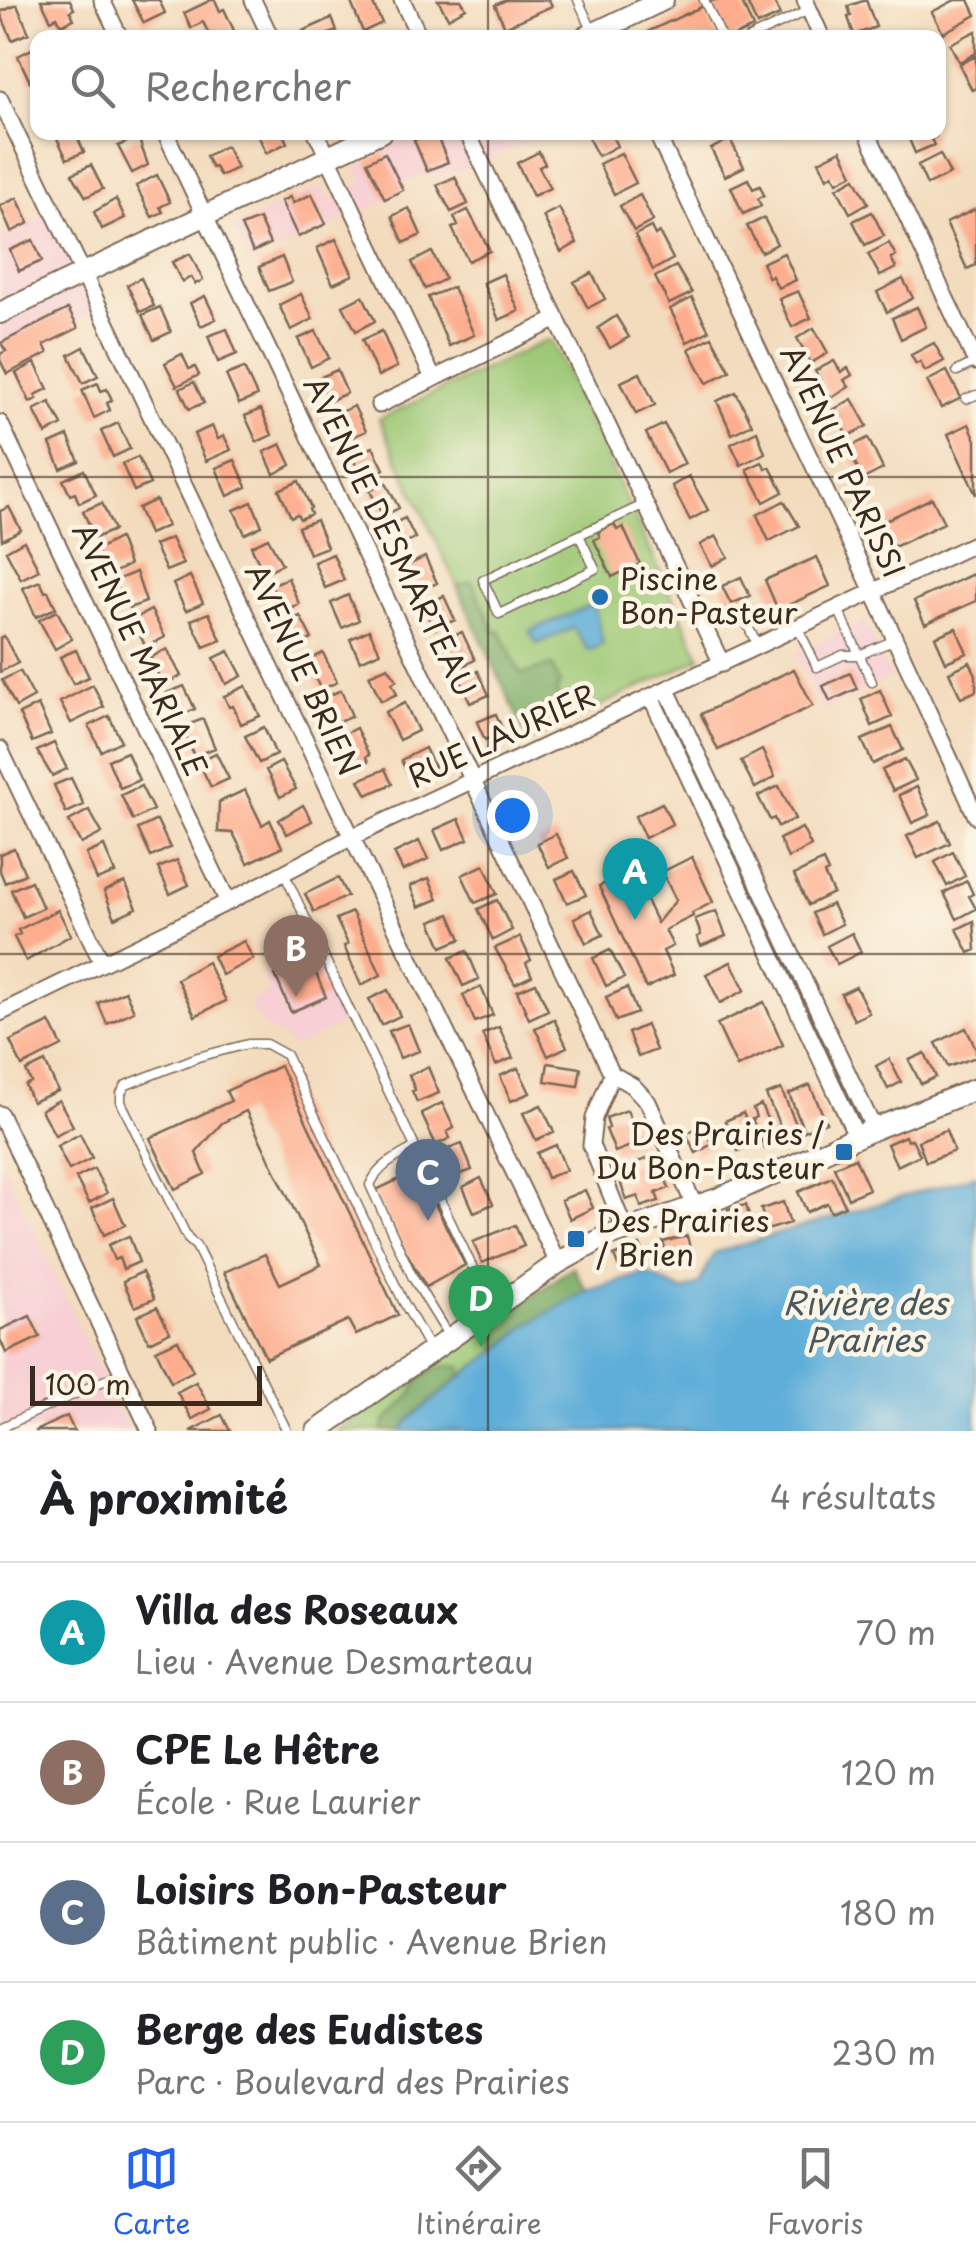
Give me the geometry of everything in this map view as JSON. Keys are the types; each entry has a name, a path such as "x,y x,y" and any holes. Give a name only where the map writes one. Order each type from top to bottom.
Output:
{"street":[{"path":"102,0 116,30"},
{"path":"253,0 267,30"},
{"path":"402,0 416,30"},
{"path":"607,30 663,0"},
{"path":"807,5 818,30"},
{"name":"AVENUE BRIEN","path":"0,99 558,1263"},
{"name":"AVENUE DESMARTEAU","path":"169,140 612,1074 633,1086 648,1102 695,1207"},
{"path":"320,140 433,378"},
{"path":"0,313 365,140"},
{"path":"471,140 722,664"},
{"name":"AVENUE PARISSI","path":"660,140 976,816"},
{"path":"871,140 976,362"},
{"path":"379,405 557,320"},
{"name":"AVENUE MARIALE","path":"0,423 228,902"},
{"name":"RUE LAURIER","path":"0,1013 352,837 976,543"},
{"path":"667,690 731,827 764,916 865,1133"},
{"path":"650,697 715,834 764,916"},
{"path":"0,749 102,963"},
{"path":"612,1074 594,1118 590,1145 625,1230"},
{"path":"317,1431 591,1244 695,1207 976,1089"},
{"path":"0,1114 150,1431"}],"lane":[{"path":"578,0 597,30"},
{"path":"704,0 718,30"},
{"path":"762,30 807,5"},
{"path":"957,370 976,362"},
{"path":"966,399 976,394"},
{"path":"578,535 594,569 499,614 483,580 578,535 645,504"},
{"path":"838,609 872,682"},
{"path":"702,623 724,613"},
{"path":"748,626 758,647"},
{"path":"798,628 817,667 895,640"},
{"path":"715,834 731,827"},
{"path":"284,873 492,1308"},
{"path":"287,1431 196,1246 180,1225 122,1102 121,1093 126,1085 198,1057 248,1044 266,1044 286,1055 431,1352"},
{"path":"415,1148 384,1165 370,1185 413,1278 450,1338"},
{"path":"0,1428 122,1372"}],"shaded area":[{"path":"372,140 534,140 464,169 404,181 408,191 251,262 233,228 320,186 328,199 363,183 355,168 381,154"},
{"path":"50,215 99,309 0,362 0,238"},
{"path":"865,622 891,677 823,711 795,653"},
{"path":"312,950 344,1024 294,1048 261,1025 249,1002 270,992 261,973"},
{"path":"0,1159 107,1386 129,1431 0,1431"}],"green space":[{"path":"547,340 552,342 700,656 529,740 379,419"},
{"path":"472,581 495,632 500,631 521,675 552,665 560,683 556,691 568,716 526,735 457,587"},
{"path":"573,1267 587,1291 525,1326 411,1418 401,1431 336,1431 438,1363"},
{"path":"573,1267 587,1291 525,1326 497,1351 496,1322"},
{"path":"444,1366 460,1366 460,1378 401,1431 382,1431 385,1422 413,1394 417,1382"}],"water":[{"name":"Piscine Bon-Pasteur","path":"594,604 603,644 589,651 573,628 537,644 530,631"},
{"name":"Rivière des Prairies","path":"976,1175 976,1431 401,1431 411,1418 525,1326 587,1291 646,1273 683,1291 699,1284 714,1253"}],"building":[{"path":"41,0 70,0 74,19 61,25 57,17 51,20"},
{"path":"132,0 159,0 165,13 144,23"},
{"path":"215,0 234,30 207,30 203,22 191,28 184,13"},
{"path":"350,0 371,0 382,23 362,30"},
{"path":"438,0 461,0 466,8 448,18"},
{"path":"506,0 549,0 552,6 505,27 495,5"},
{"path":"741,0 753,28 721,30 709,2"},
{"path":"746,0 773,0 780,15 757,25"},
{"path":"866,0 876,27 852,30 848,6"},
{"path":"955,0 969,0 976,15 946,31 932,12"},
{"path":"17,5 29,33 12,40 0,12"},
{"path":"703,6 714,30 651,30"},
{"path":"332,18 337,30 305,30"},
{"path":"976,31 976,53 959,62 950,44"},
{"path":"30,50 30,82 18,56"},
{"path":"976,56 976,88 972,90 959,64"},
{"path":"58,140 79,140 84,152 67,159"},
{"path":"139,140 148,165 132,173 118,146"},
{"path":"260,140 286,140 287,143 266,153"},
{"path":"414,140 438,140 448,162 427,171"},
{"path":"589,140 614,140 617,146 598,156"},
{"path":"730,140 744,167 725,176 711,149"},
{"path":"909,140 932,140 934,145 915,153"},
{"path":"226,146 237,168 220,176 206,156"},
{"path":"841,150 853,174 837,182 833,174 827,178 819,161"},
{"path":"539,152 545,164 539,167 550,188 533,196 517,163"},
{"path":"385,153 403,190 385,199 367,162"},
{"path":"621,153 636,183 614,194 599,164"},
{"path":"940,154 950,174 927,185 918,165"},
{"path":"91,165 103,189 86,197 72,174"},
{"path":"157,175 170,202 160,207 163,212 152,217 136,186"},
{"path":"455,177 468,204 451,212 437,185"},
{"path":"855,178 868,203 850,213 837,188"},
{"path":"748,179 753,189 760,186 764,195 758,199 761,206 743,214 731,187"},
{"path":"312,194 326,224 298,237 281,201 290,197 293,203"},
{"path":"640,195 653,221 634,231 620,206"},
{"path":"17,198 29,223 11,232 0,206"},
{"path":"116,199 125,218 102,229 94,212"},
{"path":"409,208 421,235 404,243 392,216"},
{"path":"559,208 577,243 561,252 543,216"},
{"path":"976,209 976,265 967,269 946,223"},
{"path":"468,210 490,251 468,261 452,228 458,226 454,217"},
{"path":"872,212 884,236 865,245 853,221"},
{"path":"764,218 777,244 761,252 747,226"},
{"path":"259,219 270,244 253,252 241,226"},
{"path":"651,227 655,235 659,232 673,259 653,270 635,235"},
{"path":"336,239 353,275 333,284 317,248"},
{"path":"33,240 42,261 19,271 10,250"},
{"path":"889,243 896,256 891,258 896,268 880,276 868,254"},
{"path":"432,252 445,279 425,289 412,262"},
{"path":"784,253 796,280 778,288 762,263"},
{"path":"190,254 203,280 195,284 191,277 182,282 172,262"},
{"path":"282,257 292,282 269,291 259,267"},
{"path":"676,266 692,293 669,304 655,277"},
{"path":"592,273 605,299 588,308 574,282"},
{"path":"503,274 519,311 499,320 483,283"},
{"path":"141,278 154,306 140,312 127,285"},
{"path":"903,279 913,298 887,312 877,292"},
{"path":"453,287 474,335 449,346 428,297"},
{"path":"798,291 811,318 792,327 779,299"},
{"path":"301,294 313,319 291,330 279,305"},
{"path":"205,296 216,319 201,326 190,303"},
{"path":"363,296 375,321 356,331 343,306"},
{"path":"692,298 709,331 687,342 670,309"},
{"path":"160,307 171,332 154,340 142,315"},
{"path":"917,307 926,327 901,339 892,318"},
{"path":"68,309 78,328 44,345 48,353 7,374 0,360 0,354 6,351 1,343"},
{"path":"616,316 629,337 610,348 598,328"},
{"path":"814,328 828,353 811,363 797,338"},
{"path":"227,329 237,354 218,362 208,336"},
{"path":"316,331 329,358 311,367 298,339"},
{"path":"382,331 397,367 378,376 362,340"},
{"path":"712,337 730,371 707,383 689,349"},
{"path":"934,343 944,361 925,371 911,355"},
{"path":"84,347 98,376 83,383 69,355"},
{"path":"182,354 189,369 195,367 199,375 177,386 165,363"},
{"path":"834,361 841,372 848,368 852,375 844,380 849,387 831,398 815,371"},
{"path":"35,363 48,389 30,402 16,373"},
{"path":"244,368 257,396 239,404 226,375"},
{"path":"337,370 347,393 329,401 319,378"},
{"path":"947,371 961,398 941,408 927,381"},
{"path":"640,373 655,405 636,414 621,382"},
{"path":"194,382 204,403 189,409 180,389"},
{"path":"98,383 101,391 107,389 112,400 107,403 110,410 94,418 82,390"},
{"path":"736,392 752,424 732,434 717,401"},
{"path":"852,399 867,426 848,436 833,410"},
{"path":"50,402 62,425 46,434 34,410"},
{"path":"354,406 366,431 346,440 334,415"},
{"path":"261,409 272,435 257,442 245,416"},
{"path":"118,423 130,449 113,457 101,431"},
{"path":"664,424 685,464 666,473 646,433"},
{"path":"969,424 976,440 976,495 948,434"},
{"path":"212,426 218,439 224,436 231,450 206,461 194,434"},
{"path":"757,431 765,453 741,465 731,444"},
{"path":"68,436 79,461 61,469 50,444"},
{"path":"868,438 883,469 863,479 848,448"},
{"path":"281,444 291,465 274,474 264,452"},
{"path":"373,447 384,469 363,478 352,457"},
{"path":"138,457 150,484 134,491 122,464"},
{"path":"235,460 247,487 228,496 216,468"},
{"path":"762,462 766,469 770,467 783,492 764,502 747,469"},
{"path":"84,470 96,495 79,503 63,480"},
{"path":"689,476 708,510 690,520 672,486"},
{"path":"299,481 311,508 311,514 300,519 297,514 291,517 279,490"},
{"path":"386,483 399,508 383,516 370,491"},
{"path":"932,498 944,523 894,547 882,522"},
{"path":"156,500 167,526 149,534 138,508"},
{"path":"784,501 799,526 769,541 757,515"},
{"path":"252,502 262,526 245,534 234,510"},
{"path":"102,503 114,530 95,538 83,511"},
{"path":"9,507 21,530 2,540 0,511"},
{"path":"405,518 415,538 398,546 388,526"},
{"path":"316,520 327,547 309,554 298,527"},
{"path":"614,524 617,530 623,527 640,564 612,577 594,540 600,537 598,532"},
{"path":"716,536 728,557 712,566 700,545"},
{"path":"119,538 129,565 113,573 96,550"},
{"path":"171,538 183,564 166,571 154,545"},
{"path":"268,538 282,564 264,573 251,546"},
{"path":"24,541 39,570 21,579 6,551"},
{"path":"333,554 344,580 325,588 314,562"},
{"path":"425,557 437,583 418,592 406,566"},
{"path":"817,557 830,586 778,610 765,580"},
{"path":"136,572 146,602 129,608 114,581"},
{"path":"973,574 976,601 925,624 914,601"},
{"path":"190,576 203,603 186,611 173,584"},
{"path":"741,577 750,596 731,604 722,586"},
{"path":"288,578 299,604 283,611 271,585"},
{"path":"40,581 56,608 36,617 23,588"},
{"path":"348,595 359,620 342,628 331,603"},
{"path":"444,596 455,620 434,629 423,605"},
{"path":"151,610 165,637 146,647 132,620"},
{"path":"57,611 72,639 55,649 39,620"},
{"path":"209,613 221,640 204,647 191,620"},
{"path":"300,616 312,639 295,647 284,624"},
{"path":"956,628 967,653 946,662 935,637"},
{"path":"369,630 380,652 360,661 350,639"},
{"path":"462,632 475,660 454,670 442,642"},
{"path":"4,636 18,663 0,672 0,638"},
{"path":"167,649 181,676 163,685 150,658"},
{"path":"76,650 89,677 73,684 60,657"},
{"path":"229,651 242,676 226,684 214,658"},
{"path":"323,653 337,682 321,690 307,661"},
{"path":"970,662 976,675 976,691 961,698 949,672"},
{"path":"388,667 397,680 392,683 397,694 381,701 369,675"},
{"path":"794,669 813,706 718,750 701,714"},
{"path":"20,671 34,697 16,707 2,680"},
{"path":"478,671 489,695 470,703 460,679"},
{"path":"850,673 857,689 830,701 823,686"},
{"path":"93,685 104,707 71,723 60,702"},
{"path":"184,686 195,709 178,717 167,693"},
{"path":"246,686 260,716 241,724 224,696"},
{"path":"341,690 352,716 336,723 324,698"},
{"path":"880,690 892,717 872,726 861,699"},
{"path":"405,703 418,731 399,740 385,712"},
{"path":"38,705 51,734 32,742 19,714"},
{"path":"496,714 503,731 485,740 477,722"},
{"path":"109,716 121,741 101,751 89,726"},
{"path":"203,719 215,748 194,756 182,727"},
{"path":"264,727 276,755 259,763 245,736"},
{"path":"892,727 903,750 873,764 862,740"},
{"path":"356,728 369,755 368,762 354,769 339,737"},
{"path":"54,743 67,769 52,776 37,751"},
{"path":"425,748 434,767 410,779 401,760"},
{"path":"762,750 775,777 755,788 741,761"},
{"path":"127,752 139,780 120,788 108,760"},
{"path":"216,753 229,779 211,787 198,761"},
{"path":"905,759 916,780 893,791 882,770"},
{"path":"281,762 296,789 280,797 266,770"},
{"path":"385,769 392,784 367,795 359,780"},
{"path":"71,778 84,805 66,813 54,785"},
{"path":"141,786 153,810 133,820 121,795"},
{"path":"779,786 795,819 778,827 758,796"},
{"path":"917,787 930,815 912,823 899,795"},
{"path":"245,790 262,825 270,820 282,847 248,863 233,833 218,832 219,802"},
{"path":"662,803 672,824 645,838 635,816"},
{"path":"303,805 312,821 287,834 279,820"},
{"path":"89,810 102,833 81,844 69,821"},
{"path":"459,819 468,839 443,850 434,830"},
{"path":"157,820 170,848 151,857 138,829"},
{"path":"940,821 950,843 918,858 907,836"},
{"path":"802,828 811,846 788,858 779,839"},
{"path":"556,834 568,858 549,867 537,843"},
{"path":"419,841 428,859 403,871 394,853"},
{"path":"104,846 115,873 97,880 86,854"},
{"path":"14,848 25,874 5,883 0,854"},
{"path":"953,852 965,876 947,886 935,862"},
{"path":"692,857 713,902 665,930 673,946 663,951 674,975 646,988 599,886 632,871 657,923 676,900 662,872"},
{"path":"177,860 189,885 170,894 158,868"},
{"path":"823,861 833,893 808,905 794,875"},
{"path":"484,865 497,894 475,903 462,875"},
{"path":"574,871 586,895 567,903 556,879"},
{"path":"338,878 347,896 314,912 305,894"},
{"path":"429,878 438,899 419,907 410,886"},
{"path":"31,881 43,908 23,917 11,890"},
{"path":"967,881 976,909 957,919 944,893"},
{"path":"125,882 137,908 115,918 104,891"},
{"path":"497,900 512,930 493,940 478,909"},
{"path":"832,904 842,924 822,934 812,913"},
{"path":"58,910 71,935 26,961 14,937 20,934 18,930"},
{"path":"591,910 603,935 586,943 574,918"},
{"path":"716,911 726,936 701,946 695,919"},
{"path":"352,912 381,975 361,985 336,919"},
{"path":"450,914 461,939 442,947 431,921"},
{"path":"974,921 976,950 969,953 957,929"},
{"path":"852,933 861,952 837,964 827,946"},
{"path":"520,937 531,960 526,963 532,976 515,984 495,948"},
{"path":"244,941 253,959 222,975 213,956"},
{"path":"610,950 624,978 606,986 593,958"},
{"path":"467,951 479,979 463,986 450,958"},
{"path":"207,962 226,1001 195,1016 177,979"},
{"path":"731,962 745,990 720,1003 706,974"},
{"path":"289,969 293,978 314,969 326,997 291,1012 275,975"},
{"path":"536,983 548,1010 529,1019 517,991"},
{"path":"481,987 493,1015 475,1022 463,995"},
{"path":"856,987 869,1013 854,1020 841,994"},
{"path":"627,988 637,1013 616,1021 606,997"},
{"path":"388,990 400,1016 381,1025 369,999"},
{"path":"125,991 134,1011 107,1024 98,1003"},
{"path":"764,1002 783,1045 737,1067 717,1024"},
{"path":"554,1019 567,1047 548,1056 535,1028"},
{"path":"50,1022 62,1046 22,1066 10,1041"},
{"path":"408,1024 419,1051 400,1058 389,1031"},
{"path":"646,1025 656,1050 638,1057 628,1033"},
{"path":"499,1027 513,1058 496,1065 482,1034"},
{"path":"966,1028 976,1057 948,1067 936,1043"},
{"path":"925,1053 936,1077 921,1084 909,1060"},
{"path":"889,1059 901,1082 888,1089 876,1066"},
{"path":"45,1062 58,1091 32,1102 25,1085 31,1082 26,1071"},
{"path":"548,1063 581,1068 578,1086 545,1081"},
{"path":"280,1066 398,1315 356,1335 348,1320 266,1358 224,1272 265,1254 280,1284 321,1265 246,1111 222,1123 196,1153 205,1174 175,1189 150,1138 231,1101 226,1091"},
{"path":"428,1067 439,1093 417,1102 409,1075"},
{"path":"518,1068 530,1093 511,1101 500,1076"},
{"path":"810,1085 826,1122 804,1131 789,1094"},
{"path":"781,1089 800,1133 786,1139 766,1095"},
{"path":"59,1100 73,1126 55,1135 41,1110"},
{"path":"442,1103 454,1128 447,1132 450,1138 436,1145 421,1113"},
{"path":"541,1105 554,1132 536,1140 523,1113"},
{"path":"761,1105 778,1144 765,1149 752,1119 756,1117 753,1109"},
{"path":"627,1110 641,1142 615,1152 606,1118"},
{"path":"743,1113 756,1143 738,1151 725,1121"},
{"path":"702,1125 712,1144 696,1153 686,1134"},
{"path":"946,1130 954,1151 926,1162 918,1141"},
{"path":"80,1134 92,1158 69,1170 57,1146"},
{"path":"905,1136 907,1141 912,1139 920,1155 897,1166 887,1144"},
{"path":"462,1144 472,1170 453,1177 442,1151"},
{"path":"556,1145 566,1170 547,1178 537,1153"},
{"path":"651,1157 657,1174 663,1172 669,1188 656,1193 659,1201 641,1207 638,1196 626,1200 621,1184 632,1180 627,1166"},
{"path":"855,1158 869,1189 848,1198 834,1167"},
{"path":"94,1169 107,1193 89,1203 76,1178"},
{"path":"418,1170 465,1265 426,1287 372,1192"},
{"path":"832,1177 845,1206 831,1212 827,1203 807,1212 798,1192"},
{"path":"481,1178 493,1204 474,1212 463,1187"},
{"path":"585,1190 593,1208 570,1219 561,1200"},
{"path":"113,1198 125,1225 104,1235 92,1208"},
{"path":"783,1202 790,1223 767,1230 761,1209"},
{"path":"746,1205 752,1227 734,1232 728,1209"},
{"path":"515,1225 524,1246 482,1263 473,1242"},
{"path":"129,1236 139,1262 123,1269 108,1245"},
{"path":"687,1236 692,1255 669,1262 663,1242"},
{"path":"640,1245 646,1259 620,1270 614,1256"},
{"path":"142,1272 154,1299 135,1307 123,1281"},
{"path":"157,1307 170,1332 149,1342 137,1316"},
{"path":"30,1316 40,1337 6,1353 0,1330"},
{"path":"178,1340 193,1371 171,1382 156,1350"},
{"path":"196,1382 211,1409 192,1419 177,1392"},
{"path":"222,1415 230,1431 190,1431"},
{"path":"67,1416 74,1431 35,1431 63,1418"}],"place":[{"name":"Piscine Bon-Pasteur","path":"600,597"},
{"name":"Villa des Roseaux","path":"635,920"},
{"name":"CPE Le Hêtre","path":"296,997"},
{"name":"Des Prairies / Du Bon-Pasteur","path":"844,1152"},
{"name":"Loisirs Bon-Pasteur","path":"428,1221"},
{"name":"Des Prairies / Brien","path":"576,1239"},
{"name":"Berge des Eudistes","path":"481,1347"}]}
